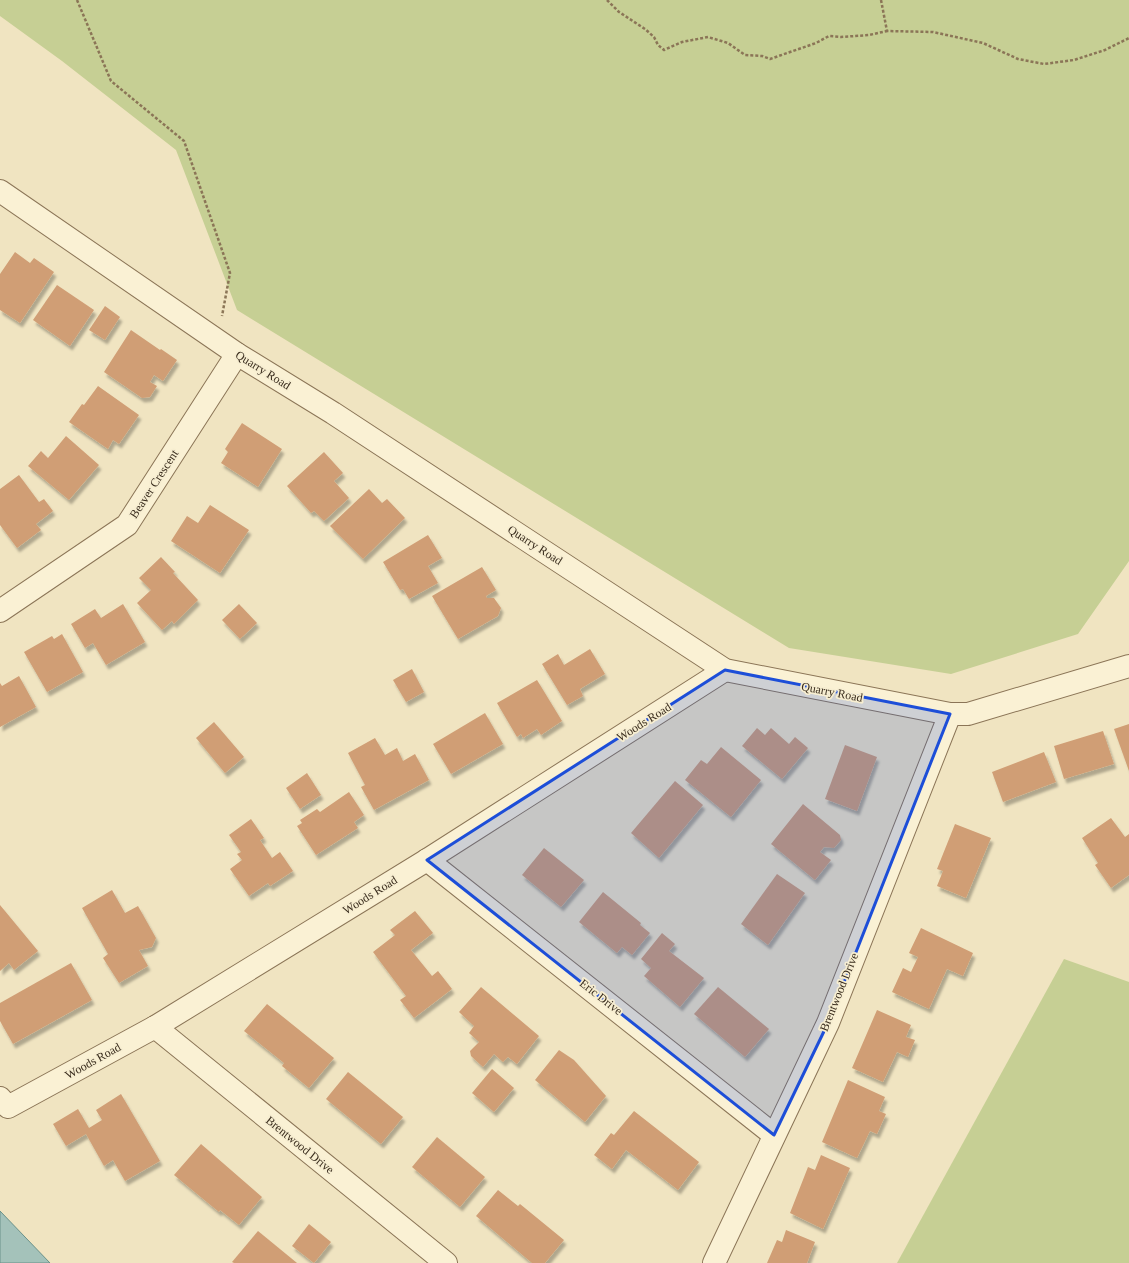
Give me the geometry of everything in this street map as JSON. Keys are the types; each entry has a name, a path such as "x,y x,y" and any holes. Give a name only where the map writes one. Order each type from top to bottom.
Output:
{"street":[{"name":"Quarry Road","path":"0,191 237,354 333,413 726,670 950,714 968,714 1129,666"},
{"name":"Beaver Crescent","path":"0,611 127,525 237,354"},
{"name":"Woods Road","path":"4,1103 155,1027 428,860 726,670"},
{"name":"Brentwood Drive","path":"714,1263 828,1023 950,714"},
{"name":"Eric Drive","path":"428,860 774,1135"},
{"name":"Brentwood Drive","path":"155,1027 446,1263"}],"path":[{"path":"76,0 111,81 184,141 230,273 218,340"},
{"path":"606,0 619,12 645,29 654,37 664,50 682,42 708,37 728,43 745,55 762,56 770,59 816,43 829,36 841,37 869,35 887,30 932,32 983,43 1018,59 1044,64 1074,60 1105,50 1129,38"},
{"path":"881,0 887,30"}],"highlighted area":[{"path":"725,670 950,714 828,1023 774,1135 427,860"}],"green space":[{"path":"0,0 1129,0 1129,561 1078,634 951,674 789,648 237,310 176,150 62,61 0,16"},
{"path":"1064,959 1129,982 1129,1263 897,1263"}],"water":[{"path":"0,1211 50,1263 0,1263"}],"building":[{"path":"15,252 30,263 34,258 54,272 20,323 0,310 0,274"},
{"path":"57,285 94,310 70,346 33,320"},
{"path":"105,306 120,317 105,340 89,330"},
{"path":"131,330 177,360 163,381 154,375 150,382 157,386 150,397 142,398 104,372"},
{"path":"98,386 139,415 119,444 113,440 108,449 69,422"},
{"path":"242,423 282,449 258,487 221,463 228,452 225,449"},
{"path":"66,436 99,465 69,500 28,466 41,451 48,458"},
{"path":"324,452 343,473 334,481 349,498 324,521 314,511 311,513 287,486"},
{"path":"19,475 39,502 44,499 53,511 36,524 41,530 17,548 0,525 0,489"},
{"path":"369,489 382,503 387,499 405,518 363,559 330,526"},
{"path":"210,505 249,530 220,573 171,541 187,516 198,523"},
{"path":"428,535 442,558 428,566 438,583 409,599 403,589 400,590 383,562"},
{"path":"161,557 175,572 173,573 198,600 174,624 172,621 162,630 137,603 151,590 139,578"},
{"path":"482,567 496,590 486,596 487,598 494,598 501,608 498,616 458,639 432,596"},
{"path":"123,604 145,642 106,665 93,643 85,648 71,624 95,609 101,618"},
{"path":"239,604 257,623 240,639 222,620"},
{"path":"62,634 83,672 47,692 24,652 52,636 54,639"},
{"path":"590,649 605,674 580,689 583,696 567,705 542,664 558,654 564,665"},
{"path":"412,669 424,692 406,702 393,680"},
{"path":"19,676 36,707 0,727 0,683 2,686"},
{"path":"537,680 562,721 541,735 537,729 523,738 521,734 517,737 497,703"},
{"path":"485,713 503,744 451,774 433,744"},
{"path":"214,722 244,757 225,773 196,738"},
{"path":"1129,724 1129,771 1114,729"},
{"path":"757,728 765,735 771,728 789,744 795,737 808,748 782,779 742,746"},
{"path":"1103,731 1114,764 1064,779 1054,746"},
{"path":"375,738 385,755 397,748 403,761 415,754 429,780 374,810 361,787 365,785 348,753"},
{"path":"845,745 877,757 857,811 825,799"},
{"path":"721,747 761,780 731,817 685,780 701,760 707,764"},
{"path":"1044,752 1056,782 1003,802 992,772"},
{"path":"307,773 321,795 300,809 286,788"},
{"path":"675,781 703,805 659,858 631,833"},
{"path":"349,792 364,815 354,822 358,828 316,855 297,826 302,823 300,820 317,809 320,812"},
{"path":"803,804 840,835 841,840 834,848 824,847 820,852 831,860 815,880 771,844"},
{"path":"1111,818 1125,837 1129,834 1129,875 1111,888 1095,865 1098,863 1082,838"},
{"path":"251,819 264,838 260,840 272,858 280,852 293,871 270,886 268,883 249,896 230,869 242,860 237,854 241,852 229,835"},
{"path":"955,824 991,838 966,898 937,886 943,871 937,869"},
{"path":"544,848 584,880 561,907 522,875"},
{"path":"777,874 805,893 768,945 741,924"},
{"path":"112,890 125,913 138,906 156,938 152,947 139,950 148,966 119,983 103,958 108,954 82,908"},
{"path":"603,892 641,923 640,925 650,933 632,955 622,947 617,953 579,922"},
{"path":"0,905 38,951 14,970 9,963 0,971"},
{"path":"415,911 433,933 411,950 432,976 438,971 452,989 414,1018 400,1000 406,996 373,952 395,935 390,930"},
{"path":"921,928 973,953 963,976 947,969 929,1009 892,992 903,968 911,972 918,957 909,953"},
{"path":"662,933 675,944 669,951 704,978 680,1007 644,976 651,968 641,959"},
{"path":"71,963 92,1000 13,1044 0,1021 0,1003"},
{"path":"481,987 539,1036 517,1064 508,1057 503,1062 494,1054 483,1067 471,1056 470,1051 479,1042 469,1033 474,1026 459,1012"},
{"path":"718,987 769,1029 745,1057 694,1014"},
{"path":"267,1004 334,1058 309,1088 282,1066 284,1063 244,1031"},
{"path":"877,1010 911,1025 906,1037 915,1040 908,1057 897,1052 883,1082 852,1068"},
{"path":"559,1050 574,1060 606,1096 585,1122 535,1080"},
{"path":"492,1069 514,1088 494,1112 472,1093"},
{"path":"348,1072 403,1117 381,1144 326,1099"},
{"path":"848,1080 885,1097 879,1111 886,1114 877,1134 870,1131 857,1158 822,1142"},
{"path":"121,1094 160,1161 125,1181 113,1160 104,1166 86,1134 66,1146 53,1124 78,1109 89,1128 102,1120 96,1110"},
{"path":"634,1111 699,1162 678,1190 626,1150 612,1169 594,1155 611,1133 614,1135"},
{"path":"437,1137 485,1177 460,1207 412,1167"},
{"path":"201,1144 262,1197 239,1225 220,1210 219,1212 174,1175"},
{"path":"821,1155 850,1168 823,1229 790,1213 808,1167 815,1170"},
{"path":"498,1190 518,1206 520,1204 564,1240 545,1263 532,1263 476,1216"},
{"path":"309,1224 331,1242 314,1263 292,1246"},
{"path":"786,1230 815,1242 807,1263 767,1263 777,1240 782,1242"},
{"path":"258,1231 297,1263 232,1262"}]}
